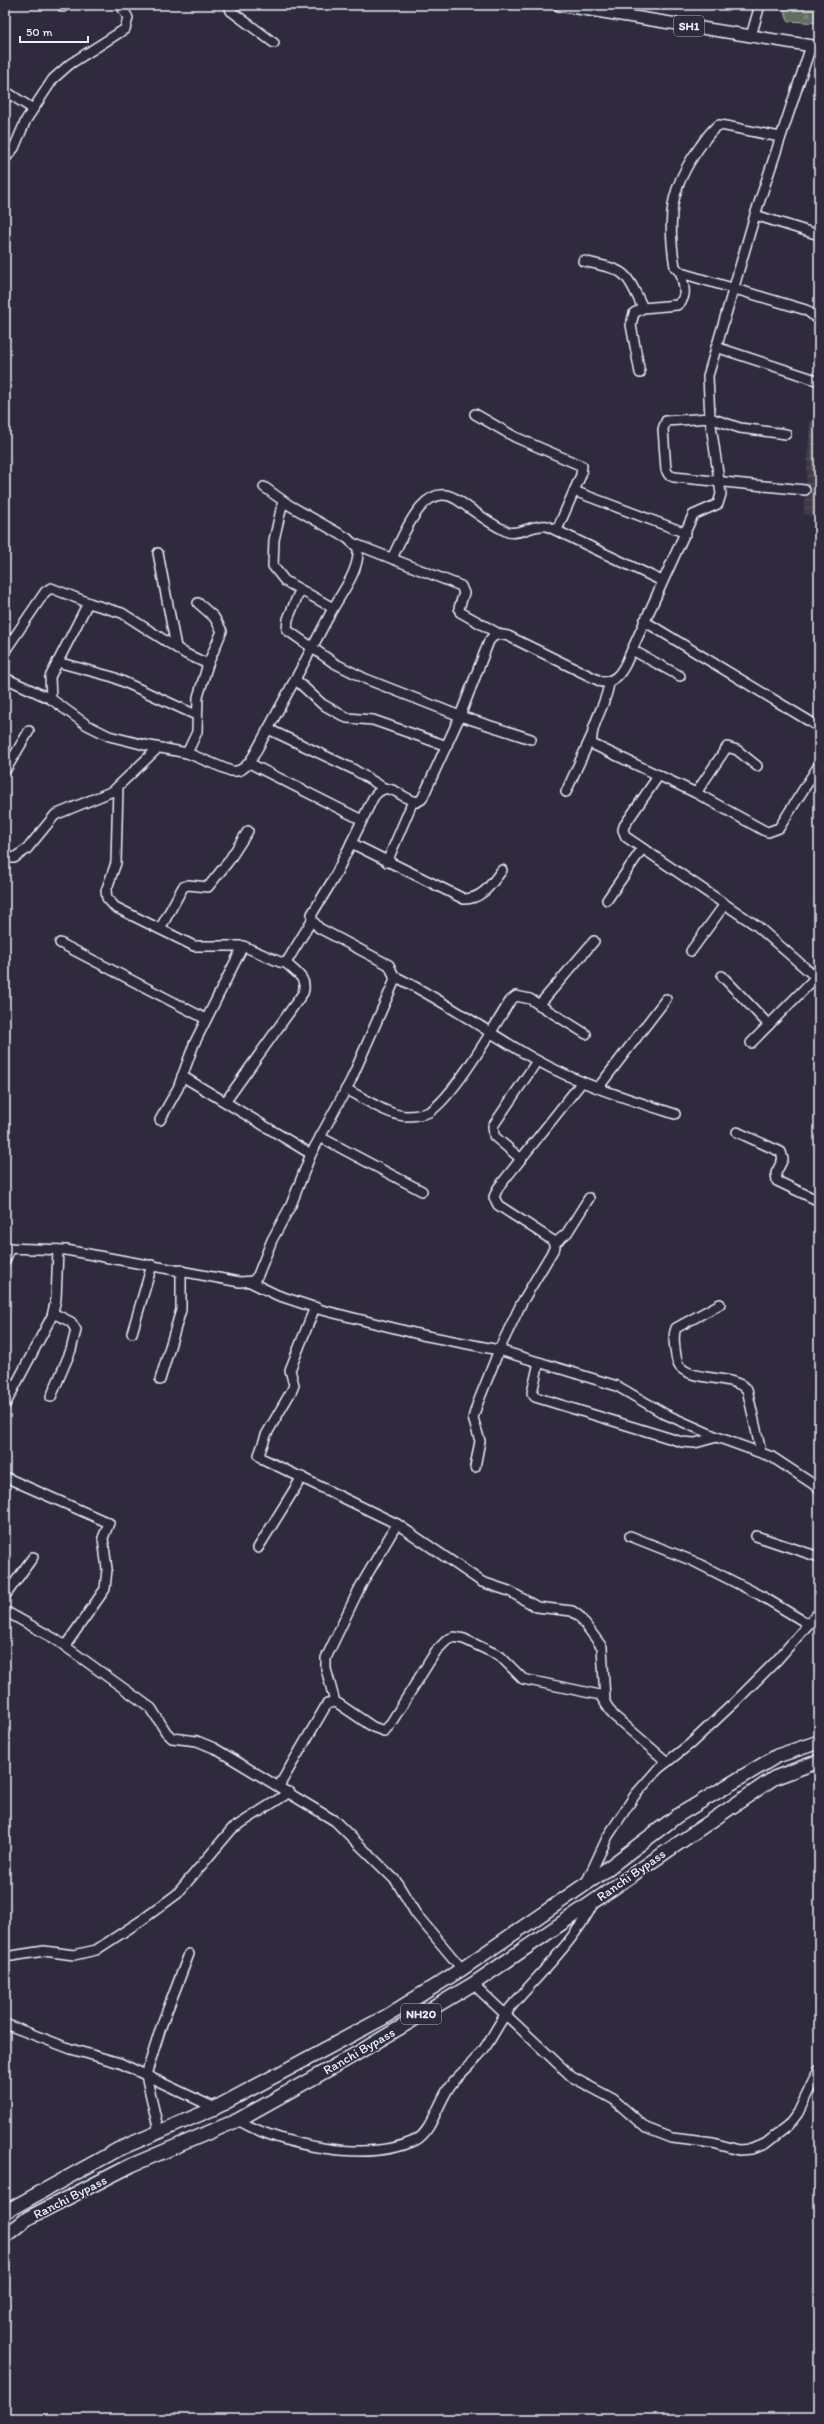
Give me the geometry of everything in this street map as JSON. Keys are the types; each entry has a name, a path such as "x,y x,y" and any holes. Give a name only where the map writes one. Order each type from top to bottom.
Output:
{"highway":[{"name":"Ranchi Bypass","path":"5,2212 112,2153 215,2108 387,2016 462,1969 585,1884 677,1816 776,1756 819,1742"},
{"name":"Ranchi Bypass","path":"5,2236 28,2218 132,2165 238,2120 356,2054 473,1984 774,1778 819,1761"}],"main road":[{"name":"SH1","path":"559,5 815,47"}],"street":[{"path":"5,159 14,148 33,109 60,71 125,29 128,18 121,5"},
{"path":"229,5 231,11 274,43"},
{"path":"751,36 760,5"},
{"path":"566,792 605,703 609,682 622,671 662,581 677,554 693,516 718,504 720,499 720,482 710,418 707,384 716,347 755,215 780,137 815,47"},
{"path":"5,91 33,109"},
{"path":"780,137 719,125 711,132 687,165 673,197 674,267 681,273 806,310 819,320"},
{"path":"755,215 819,234"},
{"path":"583,261 622,272 627,276 643,308"},
{"path":"640,373 631,325 634,313 643,308 677,304 682,302 685,292 681,273"},
{"path":"716,347 819,381"},
{"path":"474,414 515,437 577,463 582,470 557,530"},
{"path":"786,434 740,428 710,418 666,421 663,429 666,470 669,475 674,477 805,490"},
{"path":"264,488 355,544 462,586 464,593 459,608 460,612 499,634 579,672 602,682 609,682"},
{"path":"574,491 686,532"},
{"path":"392,558 417,511 426,502 441,495 454,498 508,532 514,533 540,525 557,530 662,581"},
{"path":"283,501 274,540 273,566 285,581 333,608"},
{"path":"5,678 51,699 87,725 109,736 158,748 187,753 236,772 249,763 313,647 358,561 358,548 355,544"},
{"path":"158,554 176,647"},
{"path":"5,651 48,589 57,588 88,603 122,613 176,647 208,664"},
{"path":"300,590 288,619 287,630 292,635 313,647 326,658 352,673 460,716 531,739"},
{"path":"51,699 50,677 88,603"},
{"path":"187,753 197,732 196,715 198,697 208,664 222,631 214,617 198,603"},
{"path":"644,621 819,727"},
{"path":"268,729 349,767 384,788 391,789 417,802 426,793 460,716 489,641 494,635 499,634"},
{"path":"632,650 680,676"},
{"path":"57,662 113,677 196,715"},
{"path":"295,679 322,704 347,718 373,720 447,746"},
{"path":"5,771 29,732"},
{"path":"591,737 592,744 597,748 696,793 762,830 774,831 782,824 819,765"},
{"path":"696,793 727,747 736,750 756,766"},
{"path":"5,858 14,858 27,849 55,814 105,795 118,787 158,748"},
{"path":"249,763 362,820"},
{"path":"659,776 623,830 626,837 642,850 765,932 818,978 751,1043"},
{"path":"118,787 116,863 106,891 108,898 115,907 194,946 244,946 280,962 286,963 304,979 306,985 303,993 226,1101"},
{"path":"286,963 312,920 312,914 373,798 384,788"},
{"path":"387,862 413,801"},
{"path":"160,929 183,887 188,885 208,886 228,862 248,831"},
{"path":"351,842 387,862 464,899 472,899 480,896 502,870"},
{"path":"607,900 642,850"},
{"path":"691,951 725,904"},
{"path":"250,1282 258,1275 272,1240 291,1205 311,1154 346,1089 391,990 394,976 389,965 319,928 312,920"},
{"path":"539,1005 594,941"},
{"path":"60,943 206,1019"},
{"path":"160,1120 173,1097 194,1044 206,1019 244,946"},
{"path":"394,976 438,998 490,1033 537,1060 582,1082 675,1114"},
{"path":"722,976 769,1025"},
{"path":"346,1089 393,1113 405,1116 428,1113 444,1099 490,1033 510,1001 516,996 522,996 539,1005 586,1034"},
{"path":"598,1088 666,999"},
{"path":"521,1159 494,1136 492,1131 493,1126 537,1060"},
{"path":"182,1076 226,1101 268,1130 311,1154"},
{"path":"555,1243 495,1201 494,1197 498,1188 582,1082"},
{"path":"737,1132 781,1152 783,1159 776,1173 777,1181 819,1201"},
{"path":"320,1137 422,1191"},
{"path":"475,1467 480,1441 473,1418 499,1350 522,1304 554,1250 555,1243 567,1233 589,1198"},
{"path":"5,1261 8,1248 58,1250 250,1282 277,1295 315,1307 422,1335 499,1350 617,1386 665,1414 717,1437 761,1452 819,1488"},
{"path":"5,1406 9,1389 53,1313 56,1298 58,1250"},
{"path":"132,1333 152,1265"},
{"path":"160,1380 181,1310 181,1270"},
{"path":"720,1304 676,1328 673,1338 676,1358 684,1370 733,1382 747,1389 761,1452"},
{"path":"315,1307 290,1370 294,1385 266,1435 259,1455 263,1459 397,1524 482,1582 509,1591 537,1607 550,1610 572,1611 579,1616 602,1647 605,1700"},
{"path":"51,1397 72,1350 76,1330 71,1322 53,1313"},
{"path":"539,1362 532,1387 534,1397 682,1442 695,1443 717,1437"},
{"path":"5,1477 109,1523 103,1538 107,1569 105,1589 65,1646"},
{"path":"258,1548 302,1477"},
{"path":"397,1524 360,1587 326,1658 326,1669 335,1702 373,1727 384,1731 390,1726 436,1651 447,1640 454,1637 464,1639 500,1656 523,1679 589,1691 600,1695 605,1700 612,1715 667,1762"},
{"path":"630,1536 693,1561 760,1596 808,1624"},
{"path":"756,1536 819,1557"},
{"path":"5,1596 33,1557"},
{"path":"5,1611 40,1629 151,1708 166,1732 172,1738 204,1743 290,1792 335,1821 366,1854 389,1874 416,1914 462,1969"},
{"path":"585,1884 618,1818 635,1795 667,1762 724,1713 777,1660 819,1612"},
{"path":"279,1786 326,1704 335,1702"},
{"path":"5,1957 34,1951 74,1955 96,1950 142,1920 177,1894 232,1829 290,1792"},
{"path":"238,2120 254,2130 327,2150 371,2149 401,2145 416,2140 426,2133 445,2093 483,2049 506,2014 580,1928 594,1901"},
{"path":"159,2132 146,2075 162,2024 189,1954"},
{"path":"473,1984 572,2077 613,2099 646,2128 672,2138 713,2143 739,2150 751,2149 765,2144 788,2126 798,2113 819,2069"},
{"path":"5,2024 71,2049 120,2063 215,2108"}],"shaded area":[{"path":"810,421 819,424 819,517 804,514"}],"green space":[{"path":"782,5 819,5 819,23 788,21"}]}
